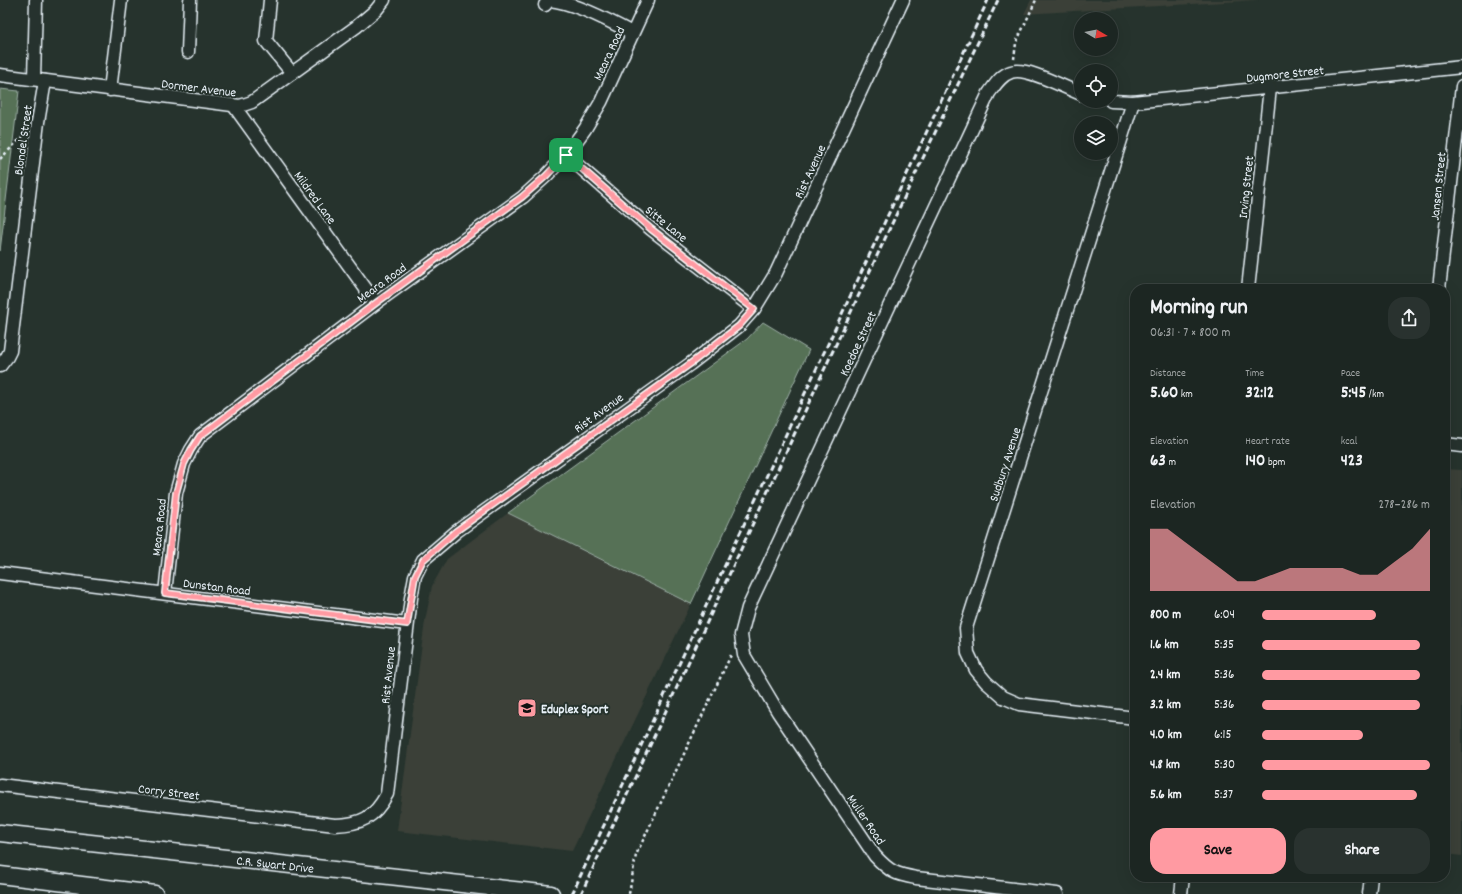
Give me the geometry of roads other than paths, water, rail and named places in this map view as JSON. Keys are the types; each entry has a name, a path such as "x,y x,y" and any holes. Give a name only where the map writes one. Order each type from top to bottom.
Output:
{"main road":[{"name":"C.R. Swart Drive","path":"0,833 551,894"},
{"path":"0,875 155,894"}],"street":[{"name":"Blondel Street","path":"0,366 10,351 38,122 39,80 36,0"},
{"path":"110,90 121,0"},
{"path":"188,52 190,0"},
{"path":"270,0 266,42 292,73"},
{"name":"Dormer Avenue","path":"0,75 234,106 246,105 364,21 384,0"},
{"path":"545,5 549,0 556,0 593,13 632,33"},
{"name":"Meara Road","path":"165,593 176,493 184,464 200,436 376,303 522,197 546,176 566,155 585,129 601,102 648,0"},
{"name":"Rist Avenue","path":"335,824 351,824 372,815 381,805 387,794 407,624 415,576 423,560 456,531 726,337 739,326 754,309 779,266 904,0"},
{"name":"Dugmore Street","path":"1118,101 1133,102 1462,67"},
{"name":"Koedoe Street","path":"741,635 744,620 752,601 989,93 1002,77 1012,71 1034,74 1074,91"},
{"name":"Jansen Street","path":"1440,284 1462,86"},
{"name":"Irving Street","path":"1249,284 1270,88"},
{"name":"Sudbury Avenue","path":"1130,717 1020,704 1003,697 986,682 976,670 968,653 966,628 1133,102"},
{"name":"Mildred Lane","path":"234,106 376,303"},
{"name":"Sitte Lane","path":"566,155 651,229 754,309"},
{"path":"1450,445 1462,446"},
{"name":"Dunstan Road","path":"0,573 407,624"},
{"name":"Muller Road","path":"741,635 744,655 778,712 875,856 886,869 899,875 916,878 1057,894"},
{"name":"Corry Street","path":"0,785 335,824"},
{"path":"1182,894 1183,882"},
{"path":"1369,894 1370,882"}],"railway":[{"path":"572,894 988,0"},
{"path":"581,894 895,217 998,0"}],"place":[{"name":"Eduplex Sport","path":"527,708"}]}
